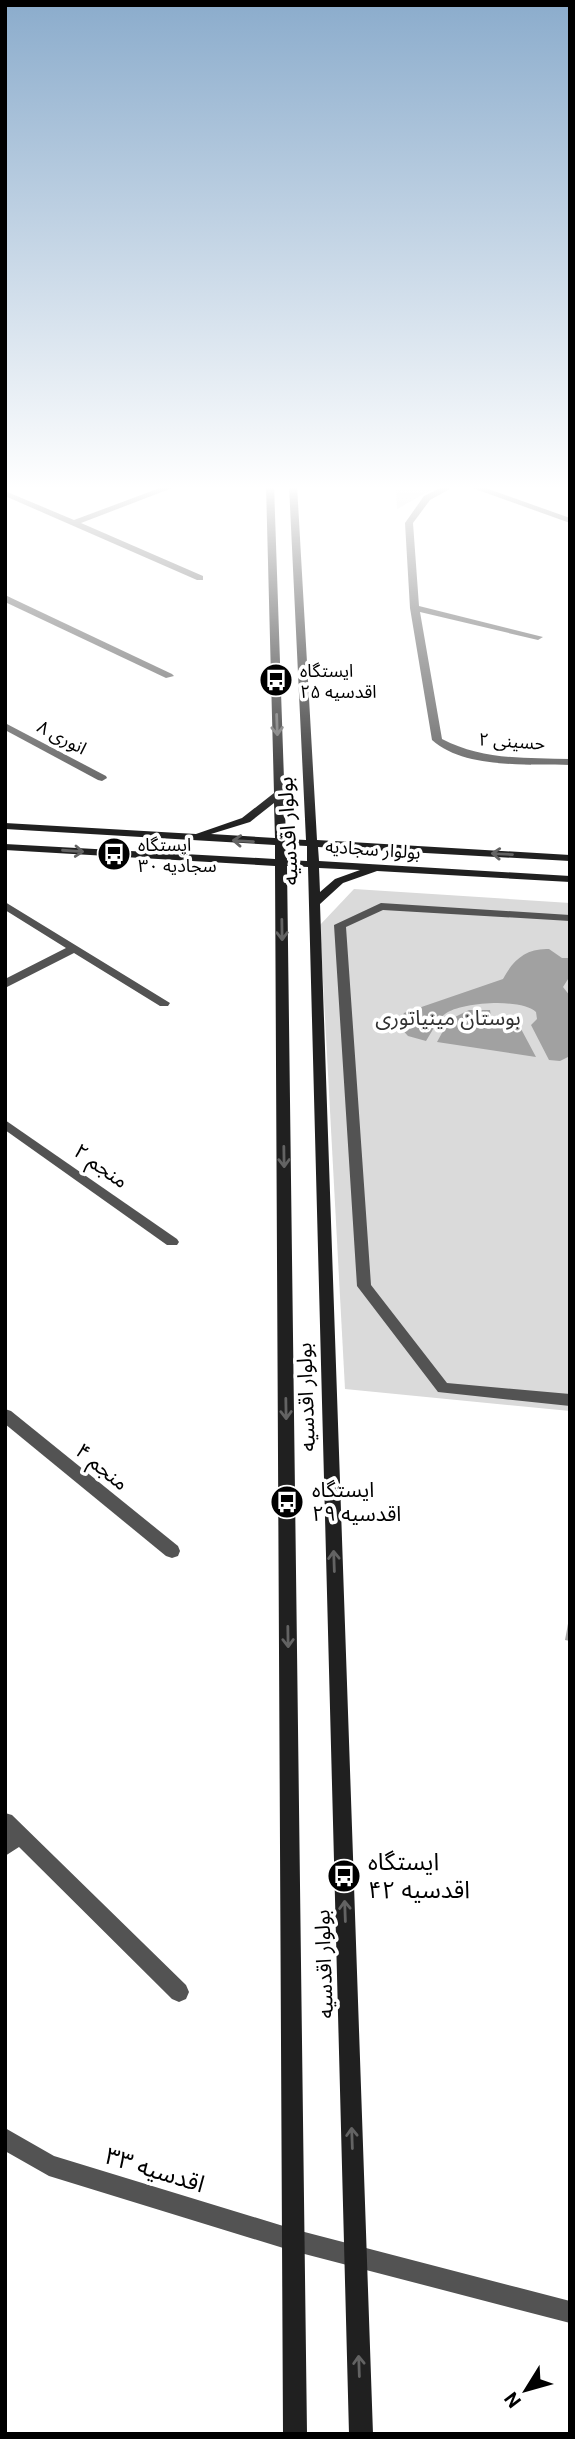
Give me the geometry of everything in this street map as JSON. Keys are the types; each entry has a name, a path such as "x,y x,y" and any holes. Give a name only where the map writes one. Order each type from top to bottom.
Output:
{"main road":[{"name":"بولوار اقدسیه","path":"273,599 281,843 295,2434"},
{"name":"بولوار اقدسیه","path":"299,599 313,862 361,2434"},
{"path":"188,837 246,820 279,794"},
{"name":"بولوار سجادیه","path":"5,826 570,858"},
{"name":"بولوار سجادیه","path":"5,847 313,862 570,879"},
{"path":"314,903 339,881 362,872 387,867"}],"street":[{"path":"7,599 169,676"},
{"path":"414,599 415,608 538,637"},
{"name":"حسینی ۲","path":"415,608 437,740 452,750 478,756 570,762"},
{"name":"انوری ۸","path":"5,726 102,778"},
{"path":"5,905 164,1003"},
{"path":"570,918 381,906 340,925 364,1286 443,1388 570,1400"},
{"path":"5,984 75,948"},
{"name":"منجم ۲","path":"5,1124 172,1242"},
{"name":"منجم ۴","path":"5,1415 172,1551"},
{"path":"10,1834 179,1992"},
{"name":"اقدسیه ۳۳","path":"5,2139 49,2165 293,2240 570,2312"}],"green space":[{"name":"بوستان مینیاتوری","path":"354,889 570,903 570,1411 345,1389 320,925"}],"shaded area":[{"path":"549,949 562,958 570,958 570,976 563,987 570,996 570,1056 560,1061 549,1060 531,1025 537,1019 536,1012 518,1005 477,1004 453,1010 440,1019 426,1041 408,1036 398,1025 404,1013 503,979 521,956"},
{"path":"469,1010 490,1010 491,1017 502,1026 520,1027 536,1057 437,1042 449,1020"}],"place":[{"name":"ایستگاه اقدسیه ۲۵","path":"276,680"},
{"name":"ایستگاه سجادیه ۳۰","path":"114,854"},
{"name":"ایستگاه اقدسیه ۲۹","path":"287,1502"},
{"name":"ایستگاه اقدسیه ۴۲","path":"344,1876"}]}
